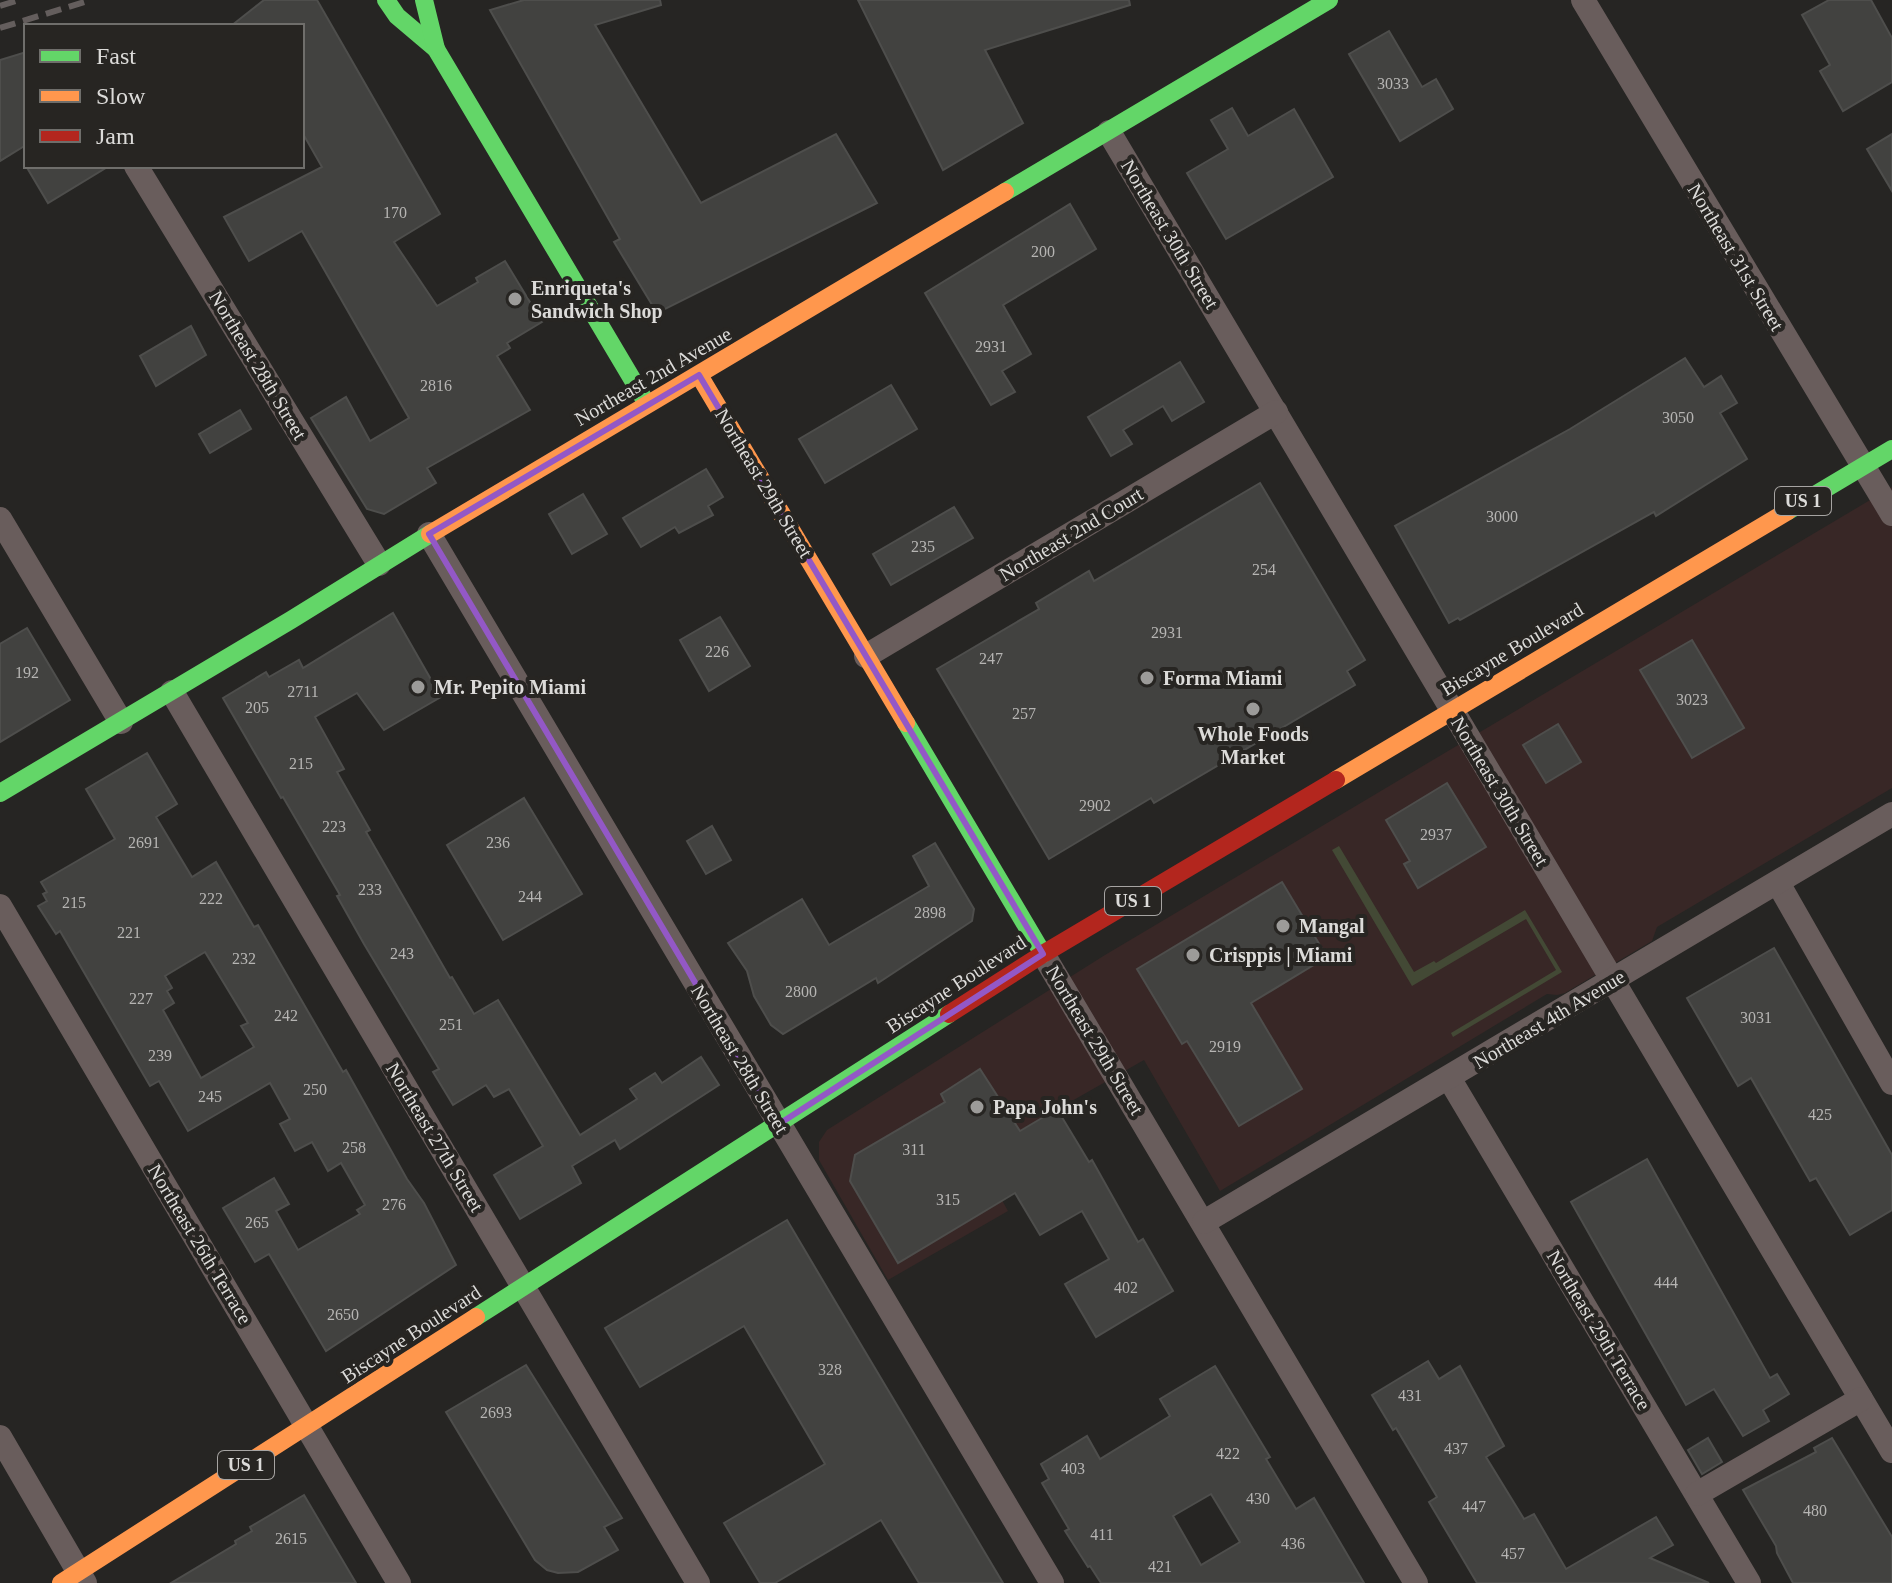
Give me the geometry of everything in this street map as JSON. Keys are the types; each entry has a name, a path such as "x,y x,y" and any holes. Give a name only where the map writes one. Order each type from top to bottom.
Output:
{"main road":[{"path":"386,0 397,16 436,49"},
{"path":"424,0 436,49 647,404"},
{"name":"Northeast 2nd Avenue","path":"0,793 172,692 429,534 1329,0"},
{"name":"Northeast 29th Street","path":"699,375 1043,954"},
{"name":"Biscayne Boulevard","path":"75,1579 657,1200 1043,954 1892,449"}],"street":[{"name":"Northeast 31st Street","path":"1583,0 1892,514"},
{"name":"Northeast 30th Street","path":"1109,132 1892,1451"},
{"name":"Northeast 28th Street","path":"137,168 379,564"},
{"name":"Northeast 2nd Court","path":"866,656 1276,412"},
{"path":"0,519 121,722"},
{"name":"Northeast 28th Street","path":"429,534 1052,1583"},
{"name":"Northeast 27th Street","path":"172,692 698,1583"},
{"name":"Northeast 4th Avenue","path":"1204,1222 1892,814"},
{"path":"1778,883 1892,1083"},
{"name":"Northeast 26th Terrace","path":"0,906 399,1583"},
{"name":"Northeast 29th Street","path":"1043,954 1416,1583"},
{"name":"Northeast 29th Terrace","path":"1449,1078 1749,1583"},
{"path":"1697,1494 1861,1399"},
{"path":"0,1437 75,1579"}],"highlighted area":[{"path":"699,375 1043,954 779,1124 429,534"}],"shaded area":[{"path":"1892,487 1892,788 1657,927 1652,941 1565,993 1547,994 1220,1191 1144,1060 977,1155 1008,1211 888,1280 819,1160 819,1142 827,1130 1105,955"}],"green space":[{"path":"1339,846 1414,972 1434,961 1436,963 1525,910 1562,972 1453,1037 1451,1033 1556,970 1526,919 1412,986 1332,850"}],"building":[{"path":"264,0 317,0 440,214 394,242 437,306 478,282 476,278 505,261 542,322 507,343 510,348 497,356 530,410 427,468 436,483 384,514 367,509 311,418 346,397 370,441 409,418 302,231 249,261 224,217 322,167 304,136 304,24 234,24"},
{"path":"524,0 660,0 661,5 595,25 701,203 836,134 877,203 657,313 614,242 620,239 490,10"},
{"path":"858,0 1129,0 1130,5 985,50 1023,123 943,170"},
{"path":"1829,0 1871,0 1892,38 1892,82 1843,111 1820,71 1830,65 1802,15"},
{"path":"1389,31 1422,87 1436,79 1453,109 1400,141 1349,54"},
{"path":"24,53 24,146 0,161 0,60"},
{"path":"1232,108 1248,136 1294,109 1333,177 1226,239 1187,173 1228,149 1211,120"},
{"path":"1892,134 1892,191 1867,149"},
{"path":"27,168 106,168 48,203"},
{"path":"1070,204 1096,249 1003,305 1031,354 1002,371 1015,392 991,405 925,293"},
{"path":"191,326 206,355 156,386 140,356"},
{"path":"1685,358 1704,387 1721,376 1737,403 1720,413 1747,459 1656,516 1654,512 1460,620 1458,618 1449,623 1395,526 1570,429"},
{"path":"1180,362 1204,402 1172,421 1163,406 1123,430 1132,444 1111,456 1088,417"},
{"path":"891,385 917,429 825,483 799,439"},
{"path":"240,410 251,429 210,453 199,434"},
{"path":"706,469 723,497 708,506 713,515 679,533 675,527 641,547 623,518"},
{"name":"Forma Miami","path":"1260,483 1365,660 1347,671 1355,685 1154,803 1151,798 1049,859 937,669 1039,609 1036,603 1089,571 1094,581"},
{"path":"583,494 607,534 572,554 549,514"},
{"path":"954,507 973,538 891,585 873,554"},
{"path":"393,613 441,697 384,730 357,693 315,717 344,769 337,772 370,830 366,832 474,1014 498,1000 580,1135 637,1099 630,1089 655,1073 662,1083 701,1057 719,1085 620,1149 615,1140 572,1166 581,1183 520,1219 494,1175 543,1146 509,1089 494,1097 486,1085 453,1105 433,1072 439,1069 223,698 266,672 269,677 299,660 303,668"},
{"path":"720,617 750,666 709,691 680,640"},
{"path":"27,628 70,700 0,742 0,644"},
{"path":"1692,640 1744,728 1692,758 1640,670"},
{"path":"1558,724 1581,762 1546,783 1523,745"},
{"path":"147,753 177,804 156,817 192,877 216,862 254,927 258,925 343,1072 346,1070 407,1179 424,1203 456,1265 326,1351 269,1254 255,1262 223,1208 274,1178 289,1204 276,1211 298,1250 360,1214 357,1210 365,1205 341,1163 328,1171 312,1142 295,1151 280,1124 290,1119 270,1083 188,1131 159,1081 150,1086 60,931 56,934 38,906 47,901 43,894 47,892 41,882 115,839 86,789","holes":["205,952 248,1023 241,1026 254,1047 201,1078 163,1010 174,1003 167,991 172,988 165,976"]},
{"path":"1447,783 1486,847 1418,888 1404,864 1410,861 1386,820"},
{"path":"524,798 582,894 503,940 447,845"},
{"path":"712,826 731,860 706,874 687,841"},
{"path":"935,843 974,909 972,921 878,983 876,978 783,1034 771,1025 754,996 747,971 728,943 802,899 829,945 929,886 913,856"},
{"path":"1282,882 1327,957 1251,1003 1302,1089 1239,1126 1187,1041 1182,1044 1137,969"},
{"path":"1774,948 1892,1155 1892,1210 1850,1235 1816,1178 1810,1181 1751,1078 1738,1086 1687,998"},
{"path":"980,1069 1020,1131 1057,1109 1089,1162 1092,1160 1138,1242 1143,1239 1173,1291 1096,1337 1065,1284 1109,1259 1082,1211 1040,1235 1015,1193 898,1263 850,1181 855,1155 945,1102 941,1094"},
{"path":"1647,1159 1770,1378 1777,1374 1789,1394 1763,1410 1769,1421 1743,1436 1714,1389 1686,1405 1571,1202"},
{"path":"787,1220 1003,1583 919,1583 881,1520 775,1583 760,1583 724,1523 825,1464 744,1326 640,1387 605,1328"},
{"path":"1428,1361 1439,1379 1460,1366 1504,1446 1486,1457 1524,1519 1534,1514 1566,1569 1656,1517 1673,1545 1650,1558 1709,1583 1477,1583 1429,1502 1437,1497 1396,1428 1393,1430 1372,1395"},
{"path":"526,1365 622,1518 604,1527 618,1550 578,1572 547,1570 535,1560 446,1412"},
{"path":"1215,1366 1270,1457 1266,1459 1296,1509 1314,1498 1364,1583 1101,1583 1065,1531 1069,1529 1042,1483 1049,1479 1041,1464 1087,1436 1100,1459 1170,1416 1160,1399","holes":["1211,1494 1240,1542 1201,1565 1173,1516"]},
{"path":"1708,1438 1722,1462 1702,1474 1688,1450"},
{"path":"1832,1438 1892,1537 1892,1583 1793,1583 1776,1546 1743,1490 1816,1452 1814,1448"},
{"path":"304,1495 356,1583 171,1583 236,1544 235,1541 252,1531 250,1527"}],"railway":[{"path":"0,6 19,0"},
{"path":"0,28 91,0"}],"traffic: fast":[{"path":"386,0 397,16 436,49 647,404"},
{"path":"424,0 436,49"},
{"path":"1005,192 1329,0"},
{"path":"1788,511 1892,449"},
{"path":"0,793 430,534"},
{"path":"906,723 1043,954"},
{"path":"476,1317 949,1014"}],"traffic: slow":[{"path":"430,534 1005,192"},
{"path":"699,375 906,723"},
{"path":"1336,780 1788,511"},
{"path":"61,1583 476,1317"}],"traffic: jam":[{"path":"949,1014 1043,954 1336,780"}],"place":[{"name":"Enriqueta's Sandwich Shop","path":"515,299"},
{"name":"Forma Miami","path":"1147,678"},
{"name":"Mr. Pepito Miami","path":"418,687"},
{"name":"Whole Foods Market","path":"1253,709"},
{"name":"Mangal","path":"1283,926"},
{"name":"Crisppis | Miami","path":"1193,955"},
{"name":"Papa John's","path":"977,1107"}]}
